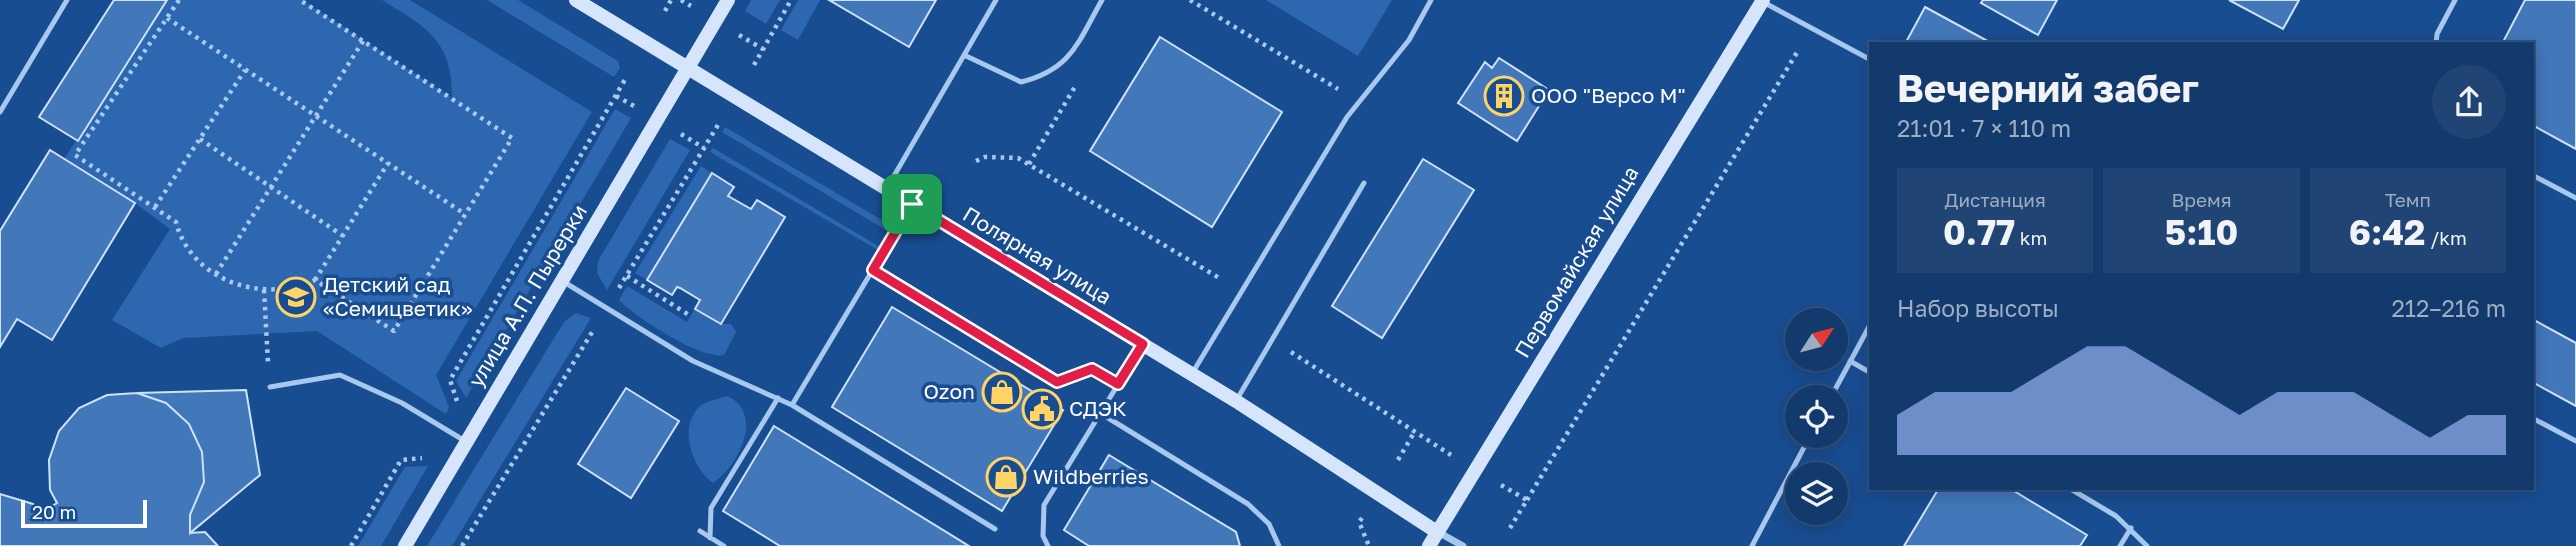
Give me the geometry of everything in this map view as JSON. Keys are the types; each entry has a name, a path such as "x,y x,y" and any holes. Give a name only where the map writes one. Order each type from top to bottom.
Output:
{"main road":[{"name":"Полярная улица","path":"576,0 1237,401 1437,532"},
{"name":"улица А.П. Пырерки","path":"405,546 458,438 563,281 727,0"},
{"name":"Первомайская улица","path":"1429,546 1763,1"}],"street":[{"path":"1437,532 1463,546"}],"lane":[{"path":"0,112 67,0"},
{"path":"886,188 996,0"},
{"path":"964,55 1021,82 1047,76 1068,59 1102,0"},
{"path":"1192,374 1347,117 1409,40 1431,0"},
{"path":"2437,42 2437,34 2455,0"},
{"path":"1763,1 1869,59"},
{"path":"2534,175 2576,198"},
{"path":"1237,401 1364,183"},
{"path":"792,405 912,204"},
{"path":"563,281 693,361 792,405 995,529"},
{"path":"1837,385 1869,327"},
{"path":"1048,546 1043,536 1044,505 1143,344"},
{"path":"1850,360 1869,372"},
{"path":"270,387 340,375 402,403 458,438"},
{"path":"710,538 711,508 778,398"},
{"path":"1100,413 1248,504 1269,524 1279,546"},
{"path":"2534,419 2576,441"},
{"path":"1752,546 1804,448"},
{"path":"2072,490 2131,528 2147,546"},
{"path":"2120,546 2131,528"},
{"path":"700,531 724,546"}],"path":[{"path":"179,0 75,155 176,222 181,240 197,260 216,274 246,288 277,292 315,280 388,163"},
{"path":"300,0 512,138 394,331 315,280"},
{"path":"664,11 671,0"},
{"path":"754,65 791,0"},
{"path":"1190,0 1360,102"},
{"path":"167,18 466,214"},
{"path":"1510,528 1811,28"},
{"path":"736,32 763,49"},
{"path":"216,274 363,41"},
{"path":"155,207 245,69"},
{"path":"351,546 401,460 438,456 458,438 462,416 450,380 627,76"},
{"path":"616,96 635,106"},
{"path":"462,546 719,125"},
{"path":"678,133 704,148"},
{"path":"200,139 342,236"},
{"path":"976,161 985,157 1018,158 1242,292"},
{"path":"873,270 1057,382 1092,369 1118,384"},
{"path":"627,276 689,315"},
{"path":"264,290 266,339"},
{"path":"1273,341 1455,457"},
{"path":"1398,460 1415,431"},
{"path":"1500,484 1527,500"},
{"path":"1364,515 1359,522 1369,546"}],"shaded area":[{"name":"Детский сад «Семицветик»","path":"167,0 302,0 452,98 448,62 442,48 423,27 382,0 410,0 592,112 436,375 449,407 446,414 317,331 183,338 161,348 112,320 170,229 135,203 64,159"},
{"path":"487,0 518,0 618,61 620,68 614,77"},
{"path":"751,0 780,0 766,24 745,11"},
{"path":"798,0 820,0 798,40 781,30"},
{"path":"1266,0 1392,0 1358,56"},
{"path":"615,109 631,118 466,398 456,381"},
{"path":"725,127 897,229 894,235 722,132"},
{"path":"670,139 690,150 607,290 597,273 598,261"},
{"path":"713,148 885,250 883,253 710,152"},
{"path":"701,166 712,173 647,280 635,273"},
{"path":"627,286 687,322 695,309 721,324 731,324 736,332 724,355 700,351 639,317 619,300"},
{"path":"576,313 591,318 452,546 427,546 564,322"},
{"path":"727,396 738,404 744,414 744,440 732,465 713,483 694,459 689,428 700,406"},
{"path":"428,466 381,546 358,546 405,467"}],"building":[{"path":"114,0 167,0 78,141 39,117"},
{"path":"829,0 936,0 909,47"},
{"path":"1983,0 2057,0 2038,35 1981,3"},
{"path":"2229,0 2299,0 2283,29"},
{"path":"2525,0 2576,0 2576,149 2534,126 2534,42 2503,42"},
{"path":"1925,7 1989,42 1906,42"},
{"path":"1160,37 1282,112 1212,227 1090,151"},
{"name":"ООО \"Версо М\"","path":"1499,58 1549,90 1517,141 1458,103 1485,62 1492,68"},
{"path":"50,150 135,203 52,340 17,319 0,347 0,231"},
{"path":"1423,159 1474,190 1382,338 1332,306"},
{"path":"712,173 734,187 728,196 751,209 757,200 785,217 721,324 695,309 700,300 680,288 677,287 672,295 647,280"},
{"path":"892,307 1063,410 1002,511 832,407"},
{"path":"2534,320 2576,343 2576,406 2534,383"},
{"path":"626,388 679,421 631,498 578,464"},
{"path":"246,390 260,475 190,533 190,515 204,482 202,452 189,424 166,403 137,393"},
{"path":"137,393 166,403 189,424 202,452 204,482 190,515 190,533 205,532 218,546 0,546 0,494 33,504 42,512 57,503 50,490 49,460 59,431 79,408 107,395"},
{"path":"774,426 969,546 780,546 723,511"},
{"path":"1109,455 1236,532 1240,546 1089,546 1064,530"},
{"path":"1938,490 2012,490 2087,535 2080,546 1904,546"}],"place":[{"name":"ООО \"Версо М\"","path":"1504,96"},
{"name":"Детский сад «Семицветик»","path":"296,297"},
{"name":"Ozon","path":"1002,392"},
{"name":"СДЭК","path":"1042,409"},
{"name":"Wildberries","path":"1006,477"}],"route":[{"path":"912,204 1143,344 1118,384 1092,369 1057,382 873,270 912,204"}]}
